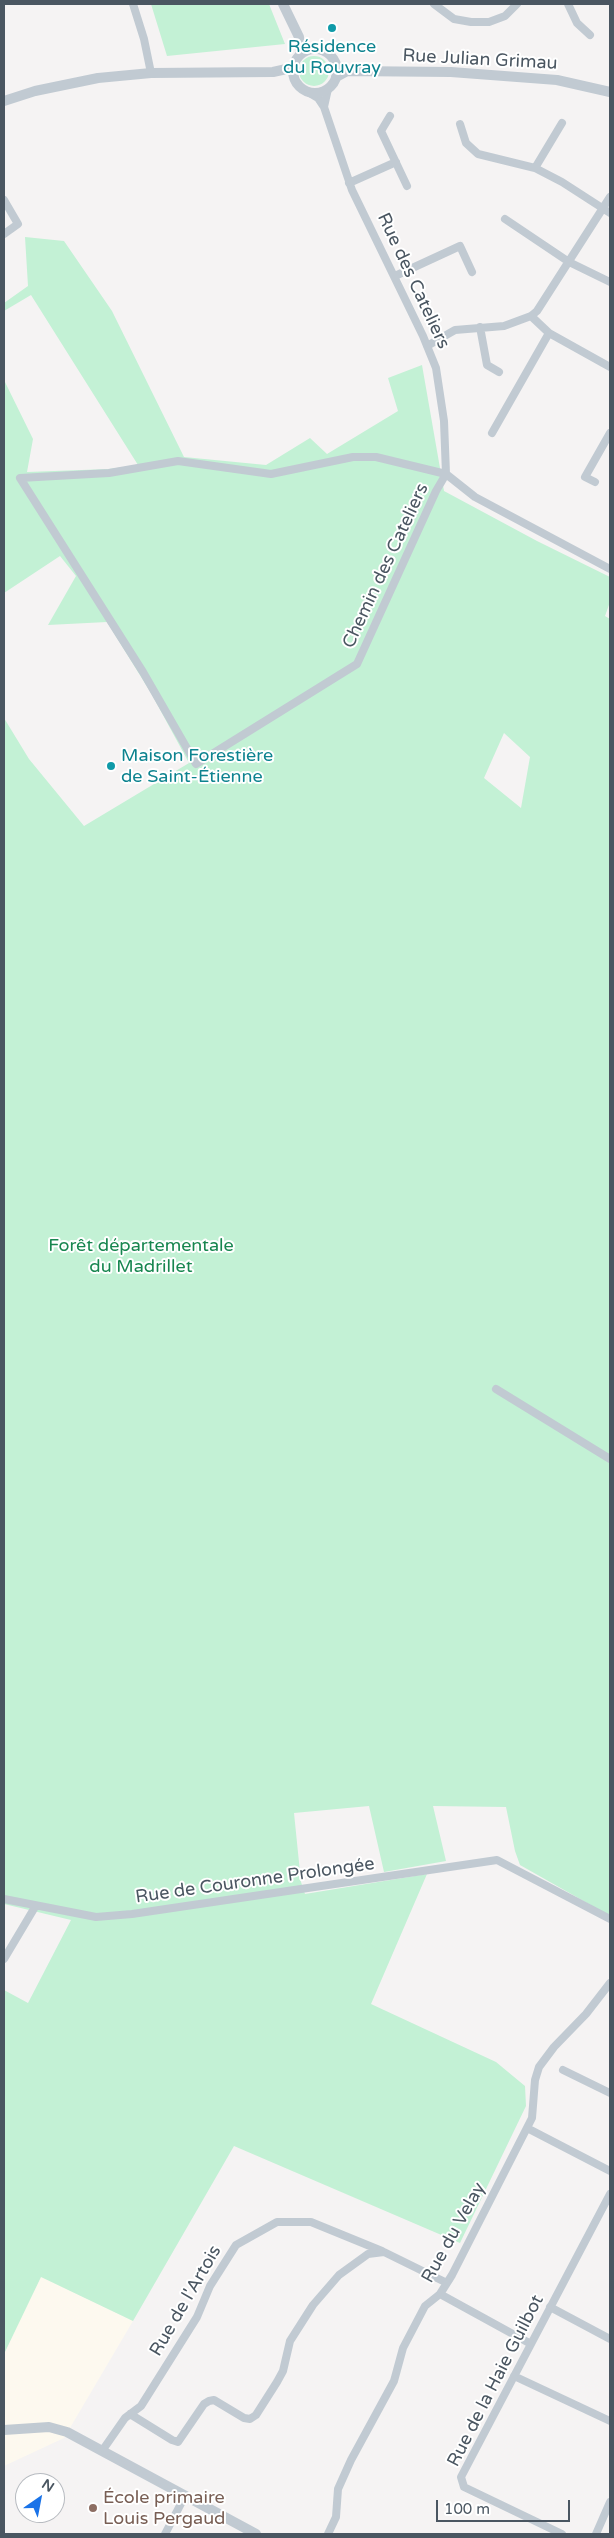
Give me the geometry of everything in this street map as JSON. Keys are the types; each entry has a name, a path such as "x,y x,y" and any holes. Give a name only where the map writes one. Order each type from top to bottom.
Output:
{"street":[{"path":"133,4 144,39 151,73"},
{"path":"4,101 34,90 79,81 151,73 273,72 291,68 301,53 299,37 283,4"},
{"path":"434,4 454,19 472,22 489,22 505,16 517,4"},
{"path":"568,4 577,23 590,35"},
{"path":"299,37 316,50"},
{"path":"328,89 318,93 308,92 297,85 294,79 296,60 307,51 316,50 327,53 347,71"},
{"path":"324,107 328,89 336,77 334,61"},
{"name":"Rue Julian Grimau","path":"336,77 347,71 451,72 557,80 610,92"},
{"path":"273,72 294,79"},
{"name":"Rue des Cateliers","path":"308,92 318,98 324,107 350,183 395,276 436,368 442,402 446,474"},
{"path":"390,116 381,131 407,186"},
{"path":"535,168 562,122"},
{"path":"460,124 466,143 478,154 535,168 562,182 607,210"},
{"path":"350,183 396,162"},
{"path":"427,346 455,330 504,326 531,316 537,311 569,262 607,210 610,197"},
{"path":"4,200 18,224 4,234"},
{"path":"505,219 569,262 610,282"},
{"path":"395,276 460,246 472,272"},
{"path":"531,316 549,332 610,367"},
{"path":"480,327 487,365 499,372"},
{"path":"492,433 549,332"},
{"path":"595,482 585,476 610,433"},
{"name":"Chemin des Cateliers","path":"353,457 376,457 446,474 436,491 357,664 196,764 143,672 20,478 109,473 178,461 271,474 353,457"},
{"path":"446,474 475,497 610,569"},
{"path":"496,1389 610,1459"},
{"name":"Rue de Couronne Prolongée","path":"4,1899 35,1907 96,1918 497,1860 610,1920"},
{"path":"4,1960 35,1907"},
{"name":"Rue du Velay","path":"328,2534 336,2518 338,2489 351,2460 394,2381 403,2348 425,2306 440,2294 447,2283 527,2128 534,2106 539,2068 554,2047 586,2014 610,1983"},
{"path":"563,2070 610,2093"},
{"path":"527,2128 610,2171"},
{"name":"Rue de la Haie Guilbot","path":"562,2534 464,2487 461,2477 610,2194"},
{"name":"Rue de l'Artois","path":"102,2451 111,2436 130,2414 141,2406 197,2317 210,2286 236,2245 252,2234 277,2222 311,2222 384,2252 447,2283"},
{"path":"130,2414 178,2442 204,2404 209,2401 214,2400 244,2418 250,2419 256,2415 277,2382 283,2371 290,2341 313,2305 339,2275 368,2254 384,2252"},
{"path":"440,2294 531,2344"},
{"path":"550,2307 610,2339"},
{"path":"514,2376 610,2421"},
{"path":"4,2430 49,2427 67,2432 256,2534"},
{"path":"165,2534 185,2496"},
{"path":"596,2534 610,2502"}],"shaded area":[{"path":"40,2276 133,2321 64,2438 4,2466 4,2354"}],"green space":[{"path":"151,4 269,4 285,44 167,56"},
{"path":"314,56 325,60 329,71 325,82 314,86 303,82 299,71 303,60"},
{"name":"Forêt départementale du Madrillet","path":"25,237 64,241 112,311 184,457 266,465 310,438 327,454 398,411 388,378 422,365 444,491 537,541 610,577 610,602 605,616 610,619 610,1916 520,1865 515,1851 506,1807 433,1806 446,1861 384,1872 369,1806 294,1813 301,1882 305,1894 427,1874 371,2004 496,2062 525,2086 526,2106 460,2243 234,2146 133,2321 41,2277 4,2354 4,1990 28,2003 71,1920 4,1904 4,718 29,759 84,826 189,763 151,693 107,622 48,625 76,576 60,556 4,593 4,380 33,439 27,472 109,469 138,465 31,295 4,311 4,303 28,286","holes":["504,733 530,757 521,808 484,778"]}],"place":[{"name":"Résidence du Rouvray","path":"332,28"},
{"name":"Maison Forestière de Saint-Étienne","path":"111,766"},
{"name":"École primaire Louis Pergaud","path":"93,2508"}]}
